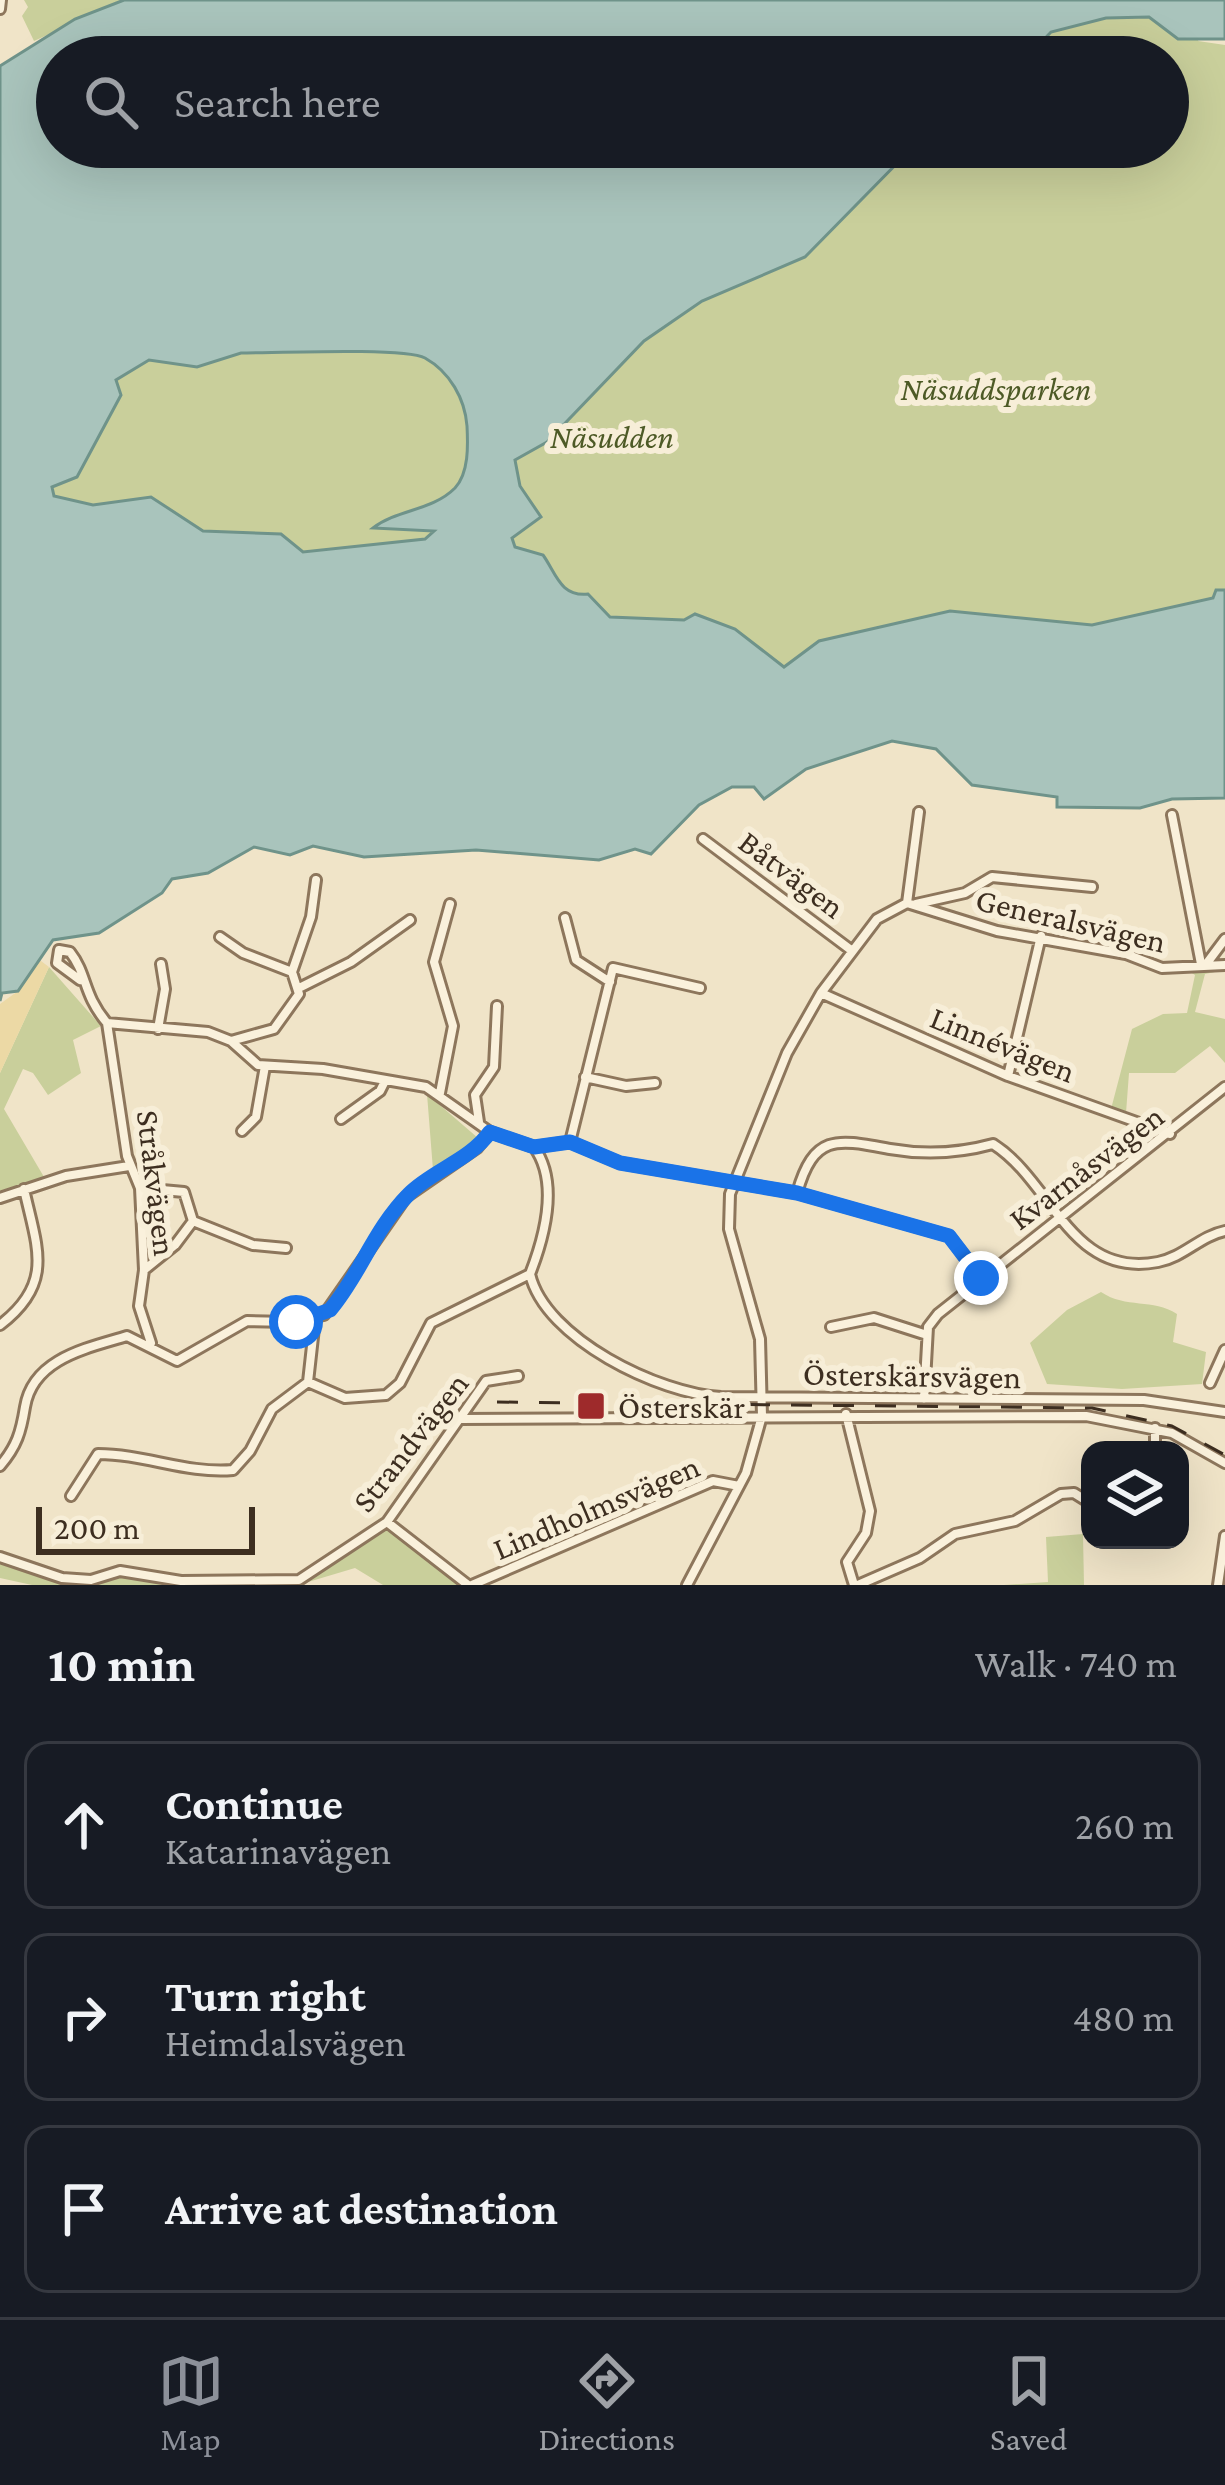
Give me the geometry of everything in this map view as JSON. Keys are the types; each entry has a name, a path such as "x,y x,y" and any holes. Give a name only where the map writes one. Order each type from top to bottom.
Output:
{"street":[{"path":"0,9 1,0"},
{"path":"911,904 919,812"},
{"path":"1172,815 1204,963"},
{"name":"Båtvägen","path":"703,839 851,950"},
{"path":"687,1585 740,1486 762,1416 756,1314 729,1229 735,1183 787,1053 821,993 877,919 911,904 965,892 992,877 1091,887"},
{"path":"292,972 311,917 316,880"},
{"path":"440,1093 453,1026 434,962 450,904"},
{"name":"Generalsvägen","path":"911,904 997,931 1126,954 1162,968 1225,965"},
{"path":"565,918 576,960 610,982"},
{"path":"231,1041 274,1029 301,987 351,962 410,920"},
{"path":"1008,1076 1041,936"},
{"path":"220,937 242,953 292,972 301,987"},
{"path":"1204,963 1225,939"},
{"path":"158,1029 164,989 161,964"},
{"path":"570,1142 613,968 700,988"},
{"path":"80,980 86,997 107,1023 201,1030 231,1041 246,1058 265,1066 323,1069 440,1093 487,1130 534,1147 570,1142 620,1163 797,1193 955,1238 981,1278"},
{"name":"Linnévägen","path":"821,993 1008,1076 1170,1134"},
{"path":"487,1130 476,1117 475,1095 494,1067 497,1006"},
{"name":"Stråkvägen","path":"107,1023 129,1166 140,1188 141,1319 153,1347"},
{"path":"242,1132 256,1117 265,1066"},
{"path":"585,1077 626,1086 655,1084"},
{"path":"341,1119 380,1091 385,1082"},
{"name":"Kvarnåsvägen","path":"927,1335 938,1314 981,1278 1225,1087"},
{"path":"0,1466 18,1442 27,1400 44,1374 67,1354 122,1337 139,1338 177,1361 247,1321 315,1319 341,1297 369,1242 406,1197 476,1148 487,1130"},
{"path":"797,1193 808,1160 831,1143 862,1141 888,1149 969,1153 993,1144 1088,1249 1135,1263 1182,1256 1225,1231"},
{"path":"308,1382 345,1398 386,1395 400,1383 430,1323 530,1274 547,1232 543,1169 534,1147"},
{"path":"0,1198 129,1166"},
{"path":"140,1188 184,1192 194,1221 253,1245 286,1248"},
{"path":"0,1325 27,1303 36,1284 39,1258 24,1189"},
{"path":"144,1270 194,1221"},
{"name":"Österskärsvägen","path":"530,1274 538,1299 599,1352 690,1396 1144,1400 1225,1412"},
{"path":"831,1327 874,1318 927,1335 924,1399"},
{"path":"122,1337 141,1319"},
{"path":"71,1496 89,1461 102,1454 140,1456 183,1470 233,1470 272,1409 308,1382 315,1319"},
{"path":"1210,1383 1225,1350"},
{"name":"Strandvägen","path":"0,1557 62,1578 92,1580 120,1570 181,1581 252,1578 290,1582 387,1522 486,1381 518,1376"},
{"path":"846,1414 870,1510 866,1533 847,1562 856,1585 920,1558 955,1534 1015,1521 1061,1494 1081,1497"},
{"path":"460,1419 1086,1416 1155,1428 1225,1463"},
{"path":"1155,1428 1156,1441"},
{"name":"Lindholmsvägen","path":"387,1522 470,1585 713,1481 740,1486"},
{"path":"1218,1585 1225,1536"}],"green space":[{"path":"24,0 124,0 36,36 34,41 22,16 28,7"},
{"name":"Näsudden","path":"1216,0 1198,41 1225,45 1225,697 85,722 0,279 232,168 1189,168 1189,36 745,36"},
{"path":"49,967 101,1026 73,1040 81,1073 48,1095 33,1073 23,1069 4,1109 44,1177 0,1191 0,1073"},
{"path":"1220,971 1205,974 1195,1012 1225,1019 1225,1063 1210,1046 1175,1073 1129,1073 1126,1113 1111,1109 1132,1029 1163,1014 1187,1013 1195,975 1190,972"},
{"path":"427,1094 478,1138 433,1170"},
{"path":"1101,1292 1177,1314 1173,1342 1206,1352 1202,1384 1122,1389 1047,1384 1030,1343 1067,1310"},
{"path":"385,1528 461,1585 383,1585 355,1568 298,1585"},
{"path":"1081,1534 1084,1585 1004,1585 1048,1582 1046,1537"},
{"path":"0,1561 64,1583 117,1576 184,1585 32,1585 0,1578"}],"sand":[{"path":"37,958 49,967 0,1073 0,1004 18,991"}],"water":[{"path":"124,0 1225,0 1225,39 1174,36 1149,17 1106,18 1047,36 48,36 75,19"},
{"path":"36,43 36,168 892,168 805,257 702,301 644,341 547,442 515,460 520,486 541,517 512,538 515,547 543,555 565,588 588,594 610,617 684,620 695,614 735,629 784,667 819,641 950,611 1092,625 1213,598 1216,590 1225,590 1225,798 1172,799 1140,808 1057,807 1057,797 972,785 936,749 892,741 806,769 764,799 754,787 732,787 699,805 651,854 635,849 599,860 476,850 364,857 313,846 290,855 254,847 208,873 172,879 162,893 99,933 53,940 18,991 2,993 0,1001 0,66","holes":["337,351 425,358 455,387 466,416 463,475 446,496 373,528 434,531 425,539 303,552 281,534 203,531 151,497 93,505 54,496 52,487 77,477 121,395 116,380 149,360 197,367 241,353"]}],"railway":[{"path":"497,1402 1092,1408 1172,1426 1225,1455"}],"place":[{"name":"Österskär","path":"591,1406"}],"route":[{"path":"296,1322 330,1310 369,1242 406,1197 476,1148 490,1132 534,1147 570,1142 620,1163 797,1193 949,1236 981,1278"}],"park label":[{"name":"Näsuddsparken","path":"996,388"}]}
